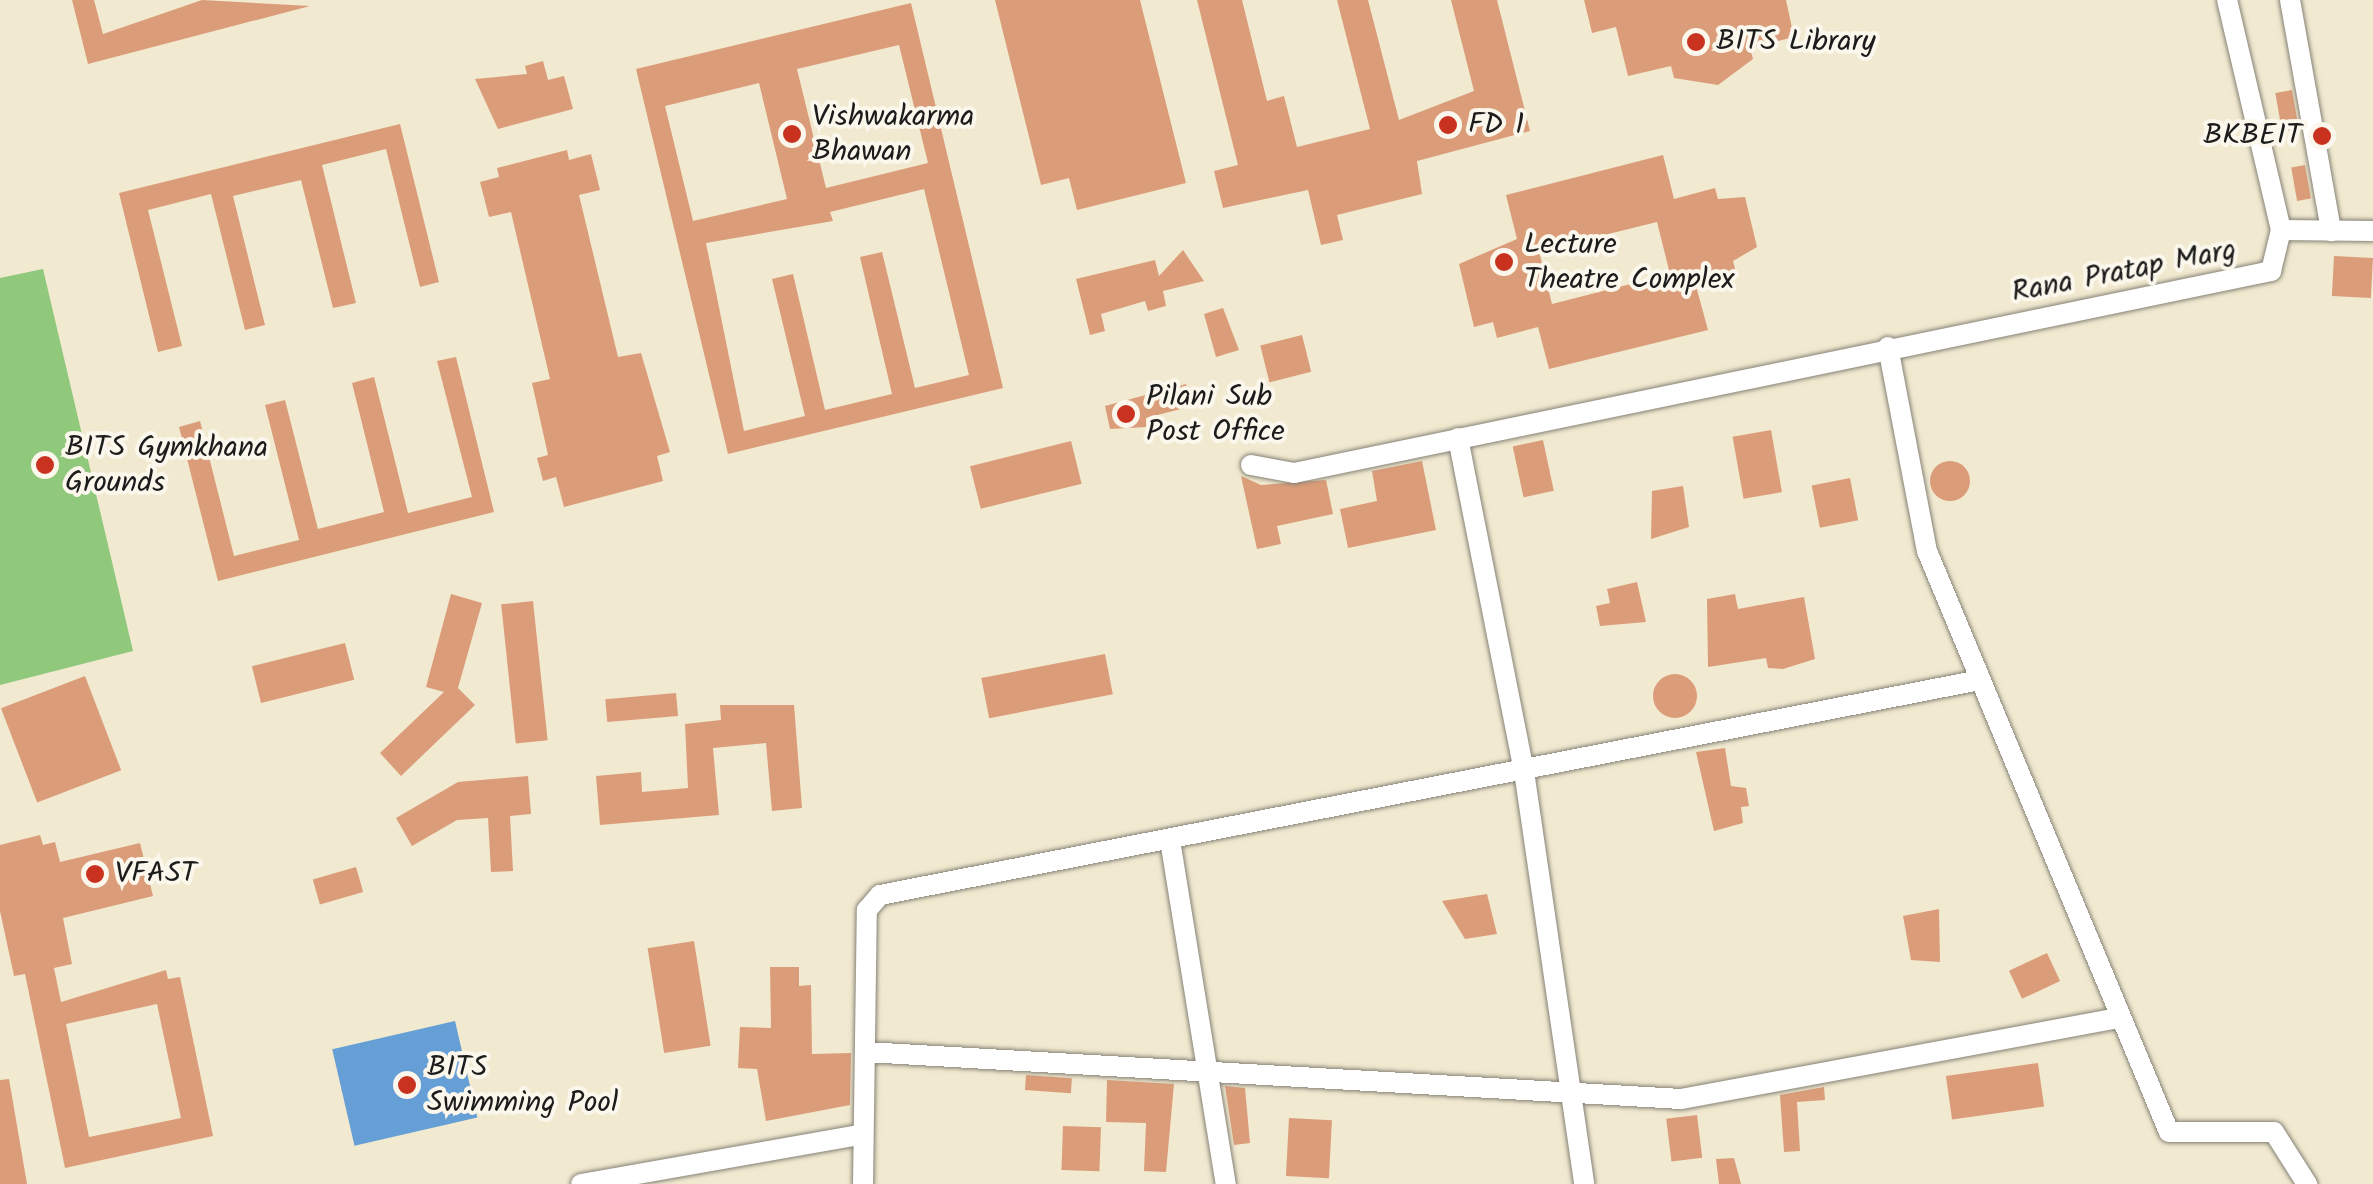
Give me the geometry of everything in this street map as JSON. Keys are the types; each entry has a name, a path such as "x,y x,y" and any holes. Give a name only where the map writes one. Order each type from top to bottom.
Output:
{"street":[{"path":"2227,0 2281,230 2373,232"},
{"path":"2290,0 2331,231"},
{"name":"Rana Pratap Marg","path":"1888,347 2235,283 2271,272 2281,230"},
{"path":"1250,464 1294,473 1888,347 1927,551 2118,1018 2169,1132 2274,1132 2307,1184"},
{"path":"1458,438 1524,771 1577,1094 1584,1184"},
{"path":"862,1184 860,1135 872,899 1980,680"},
{"path":"1170,840 1213,1071 1226,1184"},
{"path":"866,1052 1680,1099 2118,1018"},
{"path":"581,1184 860,1135"}],"green space":[{"name":"BITS Gymkhana Grounds","path":"43,269 133,651 0,685 0,278"}],"water":[{"name":"BITS Swimming Pool","path":"455,1021 477,1117 354,1146 332,1049"}],"building":[{"path":"72,0 94,0 103,34 202,0 310,6 88,64"},
{"path":"995,0 1140,0 1186,183 1077,210 1069,178 1041,185"},
{"name":"FD 1","path":"1197,0 1242,0 1267,101 1284,96 1297,147 1370,129 1337,0 1368,0 1399,120 1474,91 1451,0 1497,0 1530,131 1417,161 1422,194 1337,215 1343,240 1321,245 1308,190 1223,208 1214,171 1238,165"},
{"name":"BITS Library","path":"1584,0 1786,0 1794,37 1750,48 1753,59 1718,85 1674,78 1671,66 1628,76 1616,27 1592,33"},
{"path":"911,3 1003,388 728,454 636,69","holes":["899,45 928,163 826,188 797,69","759,83 787,199 693,221 665,106","924,189 969,375 915,388 882,252 860,257 892,394 825,410 793,274 772,279 805,416 744,431 706,243 833,221 830,212"]},
{"path":"543,61 548,80 564,76 573,109 498,129 475,79 527,74 525,66"},
{"path":"2292,90 2299,128 2282,131 2275,93"},
{"path":"400,124 439,282 420,287 386,149 322,165 356,303 333,308 301,180 233,196 265,325 245,330 211,194 148,210 182,346 158,352 119,193"},
{"path":"567,150 569,160 591,154 600,190 579,195 618,357 641,353 670,452 657,456 663,481 564,507 556,477 543,481 537,458 548,455 532,383 550,379 511,212 489,217 480,182 499,177 497,168"},
{"name":"Lecture Theatre Complex","path":"1663,155 1674,199 1715,188 1718,199 1745,197 1757,247 1733,261 1737,276 1696,286 1708,330 1549,369 1538,327 1497,338 1493,322 1474,327 1459,264 1517,239 1506,195","holes":["1657,222 1670,274 1552,304 1539,251"]},
{"path":"2305,165 2311,198 2297,201 2291,167"},
{"path":"1183,250 1204,281 1163,291 1166,306 1148,311 1145,301 1101,314 1105,331 1090,335 1076,279 1155,260 1159,276"},
{"path":"2334,256 2373,258 2371,298 2332,296"},
{"path":"1223,308 1239,350 1216,357 1204,314"},
{"path":"1302,335 1311,372 1269,382 1260,345"},
{"path":"456,357 494,512 218,581 179,427 200,421 234,556 299,540 265,405 285,400 318,529 384,512 352,383 374,377 408,513 472,497 437,361"},
{"path":"1186,384 1192,406 1146,418 1146,427 1110,429 1105,406"},
{"path":"1771,430 1782,492 1744,499 1733,437"},
{"path":"1543,440 1554,491 1523,497 1513,446"},
{"path":"1071,441 1082,484 981,509 970,466"},
{"path":"1422,461 1436,530 1348,548 1340,509 1377,501 1372,471"},
{"path":"1950,461 1964,467 1970,481 1964,495 1950,501 1936,495 1930,481 1936,467"},
{"path":"1241,476 1261,485 1326,480 1333,514 1277,526 1281,544 1257,549"},
{"path":"1850,478 1858,520 1820,528 1812,485"},
{"path":"1683,486 1689,527 1651,539 1652,491"},
{"path":"1637,582 1646,622 1600,626 1596,606 1610,603 1607,589"},
{"path":"451,594 482,603 458,688 475,705 401,776 380,753 444,692 426,687"},
{"path":"1735,594 1738,609 1804,597 1815,659 1783,669 1768,668 1766,658 1708,667 1707,599"},
{"path":"533,601 548,740 516,744 501,604"},
{"path":"345,643 354,680 261,703 252,666"},
{"path":"1105,654 1113,694 989,718 981,678"},
{"path":"1675,674 1691,680 1697,696 1691,712 1675,718 1659,712 1653,696 1659,680"},
{"path":"85,676 121,770 37,803 1,708"},
{"path":"676,693 678,716 607,722 605,699"},
{"path":"720,705 794,705 802,808 772,811 766,743 713,748 719,815 600,825 596,776 641,772 642,792 688,788 685,724 721,720"},
{"path":"1725,748 1731,786 1746,788 1749,806 1741,807 1743,823 1714,831 1696,752"},
{"path":"528,776 531,814 510,816 513,871 491,872 488,818 457,820 412,846 396,818 458,782"},
{"path":"40,835 43,845 55,842 60,862 140,843 153,896 63,918 72,964 54,968 61,1002 166,970 168,979 180,977 213,1136 65,1168 25,974 14,976 0,911 0,845","holes":["157,1004 181,1118 89,1137 66,1024"]},
{"path":"356,867 363,892 320,904 313,879"},
{"path":"1487,894 1497,934 1465,939 1442,901"},
{"path":"1939,909 1940,962 1911,960 1903,916"},
{"path":"694,941 711,1046 664,1053 648,948"},
{"path":"2047,953 2060,981 2022,999 2009,971"},
{"path":"770,967 799,967 799,986 811,985 812,1054 851,1053 850,1105 766,1121 757,1069 738,1068 740,1027 771,1028"},
{"path":"2038,1063 2044,1107 1952,1120 1946,1076"},
{"path":"1026,1075 1072,1078 1071,1093 1025,1090"},
{"path":"9,1079 27,1184 0,1184 0,1080"},
{"path":"1107,1080 1174,1084 1166,1172 1144,1171 1146,1123 1106,1122"},
{"path":"1225,1086 1245,1088 1250,1143 1234,1145"},
{"path":"1824,1087 1825,1100 1797,1102 1800,1151 1784,1152 1780,1095"},
{"path":"1697,1115 1702,1158 1671,1161 1666,1119"},
{"path":"1289,1118 1332,1120 1329,1178 1286,1176"},
{"path":"1063,1126 1101,1127 1099,1171 1061,1170"},
{"path":"1734,1158 1741,1184 1719,1184 1716,1159"}],"place":[{"name":"BITS Library","path":"1696,42"},
{"name":"FD 1","path":"1448,125"},
{"name":"Vishwakarma Bhawan","path":"792,134"},
{"name":"BKBEIT","path":"2322,136"},
{"name":"Lecture Theatre Complex","path":"1504,262"},
{"name":"Pilani Sub Post Office","path":"1126,414"},
{"name":"BITS Gymkhana Grounds","path":"45,465"},
{"name":"VFAST","path":"95,874"},
{"name":"BITS Swimming Pool","path":"407,1085"}]}
